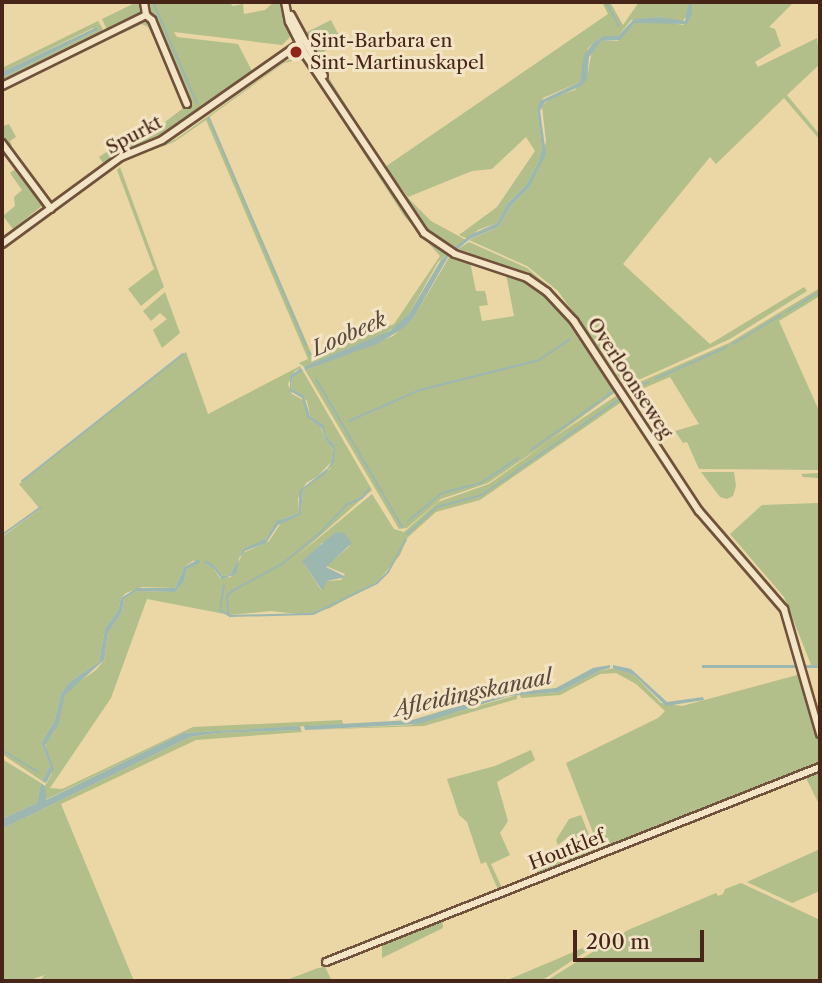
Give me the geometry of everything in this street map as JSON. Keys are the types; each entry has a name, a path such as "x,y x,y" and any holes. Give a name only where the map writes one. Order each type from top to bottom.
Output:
{"street":[{"path":"144,2 146,15 152,20 187,104"},
{"name":"Overloonseweg","path":"286,2 299,40 415,223 447,250 527,278 562,306 699,511 784,609 820,734"},
{"path":"2,86 146,15"},
{"name":"Spurkt","path":"2,244 121,157 162,140 299,40"},
{"path":"2,143 51,209"},
{"name":"Houtklef","path":"326,962 820,767"}],"green space":[{"path":"137,2 142,6 141,14 106,28 102,19"},
{"path":"147,2 228,2 233,6 243,4 244,14 265,10 274,2 281,2 291,36 282,45 174,32 177,37 238,44 252,71 157,140 132,149 127,140 153,131 190,103 149,13"},
{"path":"602,2 610,2 623,25 639,2 689,2 688,14 682,22 660,17 631,20 618,36 603,36 588,48 580,82 543,98 537,110 542,149 538,163 526,185 507,204 497,223 478,230 468,239 459,235 497,207 535,151 526,137 492,169 472,171 408,197 385,167 608,14"},
{"path":"692,2 794,2 769,27 775,29 781,46 755,62 758,67 817,38 820,64 787,95 820,135 820,140 784,98 716,164 710,157 623,264 710,344 804,287 807,291 730,339 625,386 558,291 527,266 469,240 498,227 511,206 529,188 546,142 542,106 550,98 575,90 588,72 592,50 601,41 618,41 635,23 662,21 683,25 692,14"},
{"path":"143,19 150,21 160,51 148,27 142,24 121,34 121,30"},
{"path":"331,20 342,42 315,56 303,34"},
{"path":"98,21 103,29 101,33 2,82 2,78 98,30 93,28 2,72 2,68"},
{"path":"314,54 398,188 431,221 466,240 455,249 424,230 356,129"},
{"path":"293,58 306,58 407,216 430,241 449,253 438,262 409,314 397,326 304,367 299,363 308,359 206,120 174,142 148,152 176,139 284,62","holes":["304,61 404,216 440,256 394,324 313,357 209,117 284,63"]},
{"path":"268,68 179,134 166,142 148,149 165,142"},
{"path":"2,123 3,126 9,124 16,137 10,141 12,146 7,147 2,140"},
{"path":"123,141 126,151 105,166 99,157"},
{"path":"120,167 164,287 141,306 128,289 154,269 117,170"},
{"path":"17,168 43,205 13,229 3,216 15,206 14,197 22,190 10,173"},
{"path":"469,242 527,268 551,288 577,318 623,386 619,387 563,304 533,279 514,269 455,251"},
{"path":"451,254 470,262 476,291 485,291 488,305 479,306 482,321 514,316 506,274 534,286 567,315 617,391 550,440 619,394 623,401 480,500 436,512 407,538 400,555 377,582 330,608 306,615 271,611 230,615 147,599 111,698 50,788 62,789 193,727 342,720 343,724 183,733 45,800 45,786 52,774 45,743 55,731 66,691 96,670 104,660 108,633 122,612 124,599 137,591 175,592 184,582 187,569 196,563 194,560 184,567 175,588 142,587 126,593 121,598 118,611 105,628 99,662 68,683 61,694 54,722 41,743 50,766 42,781 2,754 2,537 40,509 19,484 186,352 208,414 300,366 301,368 295,371 288,384 292,394 303,400 311,420 321,427 325,439 333,446 331,462 318,476 306,483 298,498 299,513 282,519 263,542 243,549 230,575 223,576 215,566 204,563 213,568 220,578 231,577 243,553 269,541 281,523 301,515 303,490 330,469 335,445 326,436 323,425 310,416 307,401 291,389 292,378 303,371 372,490 297,556 372,494 394,529 404,532 438,502 489,484 548,442 488,483 441,499 407,528 399,529 305,370 393,336 414,317","holes":["322,543 350,546 326,566 345,574 341,580 327,581 321,590 304,564"]},
{"path":"820,288 820,296 779,321 820,413 820,470 699,469 687,442 683,443 675,431 699,424 670,377 630,394 626,388 729,343"},
{"path":"165,292 180,333 162,348 153,330 167,319 160,313 151,321 143,311"},
{"path":"701,472 734,472 736,486 733,496 727,499 720,497"},
{"path":"820,473 820,664 812,667 784,597 730,534 762,505 818,503 818,478 803,477 801,474"},
{"path":"615,668 634,675 661,703 682,706 801,674 820,743 820,767 603,850 599,848 566,763 658,718 665,711 636,684 616,673 600,674 560,695 521,698 520,695 559,692 599,671"},
{"path":"517,695 517,699 424,726 305,730 411,725"},
{"path":"302,732 196,740 61,804 134,981 39,981 45,975 27,981 2,981 2,829 190,737 217,733"},
{"path":"531,750 535,760 497,782 508,821 500,833 510,855 491,864 503,890 499,892 486,862 481,864 467,822 459,815 447,779 495,766"},
{"path":"2,759 41,783 37,803 2,819"},
{"path":"820,770 820,806 805,776"},
{"path":"581,815 596,852 569,864 566,859 580,845 578,838 571,835 558,845 556,840 569,819"},
{"path":"552,849 558,852 563,867 538,876 535,857"},
{"path":"820,849 820,891 792,903 747,882"},
{"path":"741,883 820,920 820,981 546,981 628,930 716,893 718,896 723,894 725,889"},
{"path":"442,917 443,928 382,958 382,941"},
{"path":"610,936 541,981 505,981 555,960"},
{"path":"325,967 332,981 284,981 318,968"}],"water":[{"path":"689,2 692,2 692,14 687,24 635,23 620,40 601,41 589,57 587,79 581,86 545,102 540,111 546,154 529,188 511,206 498,227 470,239 448,257 414,317 402,329 377,344 305,370 304,367 308,365 390,331 409,314 441,260 470,235 497,223 507,204 526,185 538,163 542,149 537,110 540,101 580,82 584,55 593,43 603,36 618,36 634,19 660,17 685,21"},
{"path":"97,27 98,30 2,78 2,72"},
{"path":"301,368 303,371 292,378 291,389 304,396 310,416 324,425 326,436 335,445 334,462 326,473 303,490 301,515 278,525 266,543 245,551 239,558 236,574 222,579 213,568 204,563 205,560 215,566 223,576 230,575 243,549 266,539 277,521 299,513 299,491 328,468 331,462 333,448 325,439 322,428 307,417 302,398 290,391 290,376"},
{"path":"336,532 344,533 352,543 326,567 346,577 327,581 323,590 302,561"},
{"path":"199,559 200,563 187,569 184,582 175,592 137,591 124,599 122,612 108,633 104,660 65,695 58,726 45,745 54,769 46,783 42,781 50,766 41,743 54,722 61,694 68,683 99,662 105,628 118,611 121,598 137,588 175,588 184,567"},
{"path":"610,665 610,668 559,692 509,696 418,724 305,730 304,726 412,720 499,694 556,688 593,668"},
{"path":"613,665 631,669 667,702 703,697 704,700 666,706 634,675 613,668"},
{"path":"702,665 820,665 820,668 702,668"},
{"path":"300,726 301,730 217,733 190,737 2,829 2,819 37,803 41,783 45,786 46,800 183,733"}],"waterway":[{"path":"153,2 197,103"},
{"path":"606,2 619,26"},
{"name":"Loobeek","path":"209,118 306,345"},
{"path":"787,312 820,291"},
{"path":"733,344 781,315"},
{"path":"349,421 420,390 539,360 570,339"},
{"path":"655,379 727,347"},
{"name":"Loobeek","path":"308,351 310,355"},
{"path":"22,481 183,354"},
{"path":"316,379 402,527"},
{"path":"631,389 649,382"},
{"path":"531,450 614,391"},
{"path":"407,534 437,507 482,495 617,401"},
{"path":"408,521 442,493 481,483 518,458"},
{"path":"228,614 227,596 232,591 282,564 322,531 346,505 362,498 369,489"},
{"path":"2,535 41,507"},
{"path":"224,585 220,610 230,616 313,614 377,583 388,572 406,540"},
{"path":"2,750 38,772"}],"place":[{"name":"Sint-Barbara en Sint-Martinuskapel","path":"296,52"}],"water label":[{"name":"Afleidingskanaal","path":"473,693"}]}
